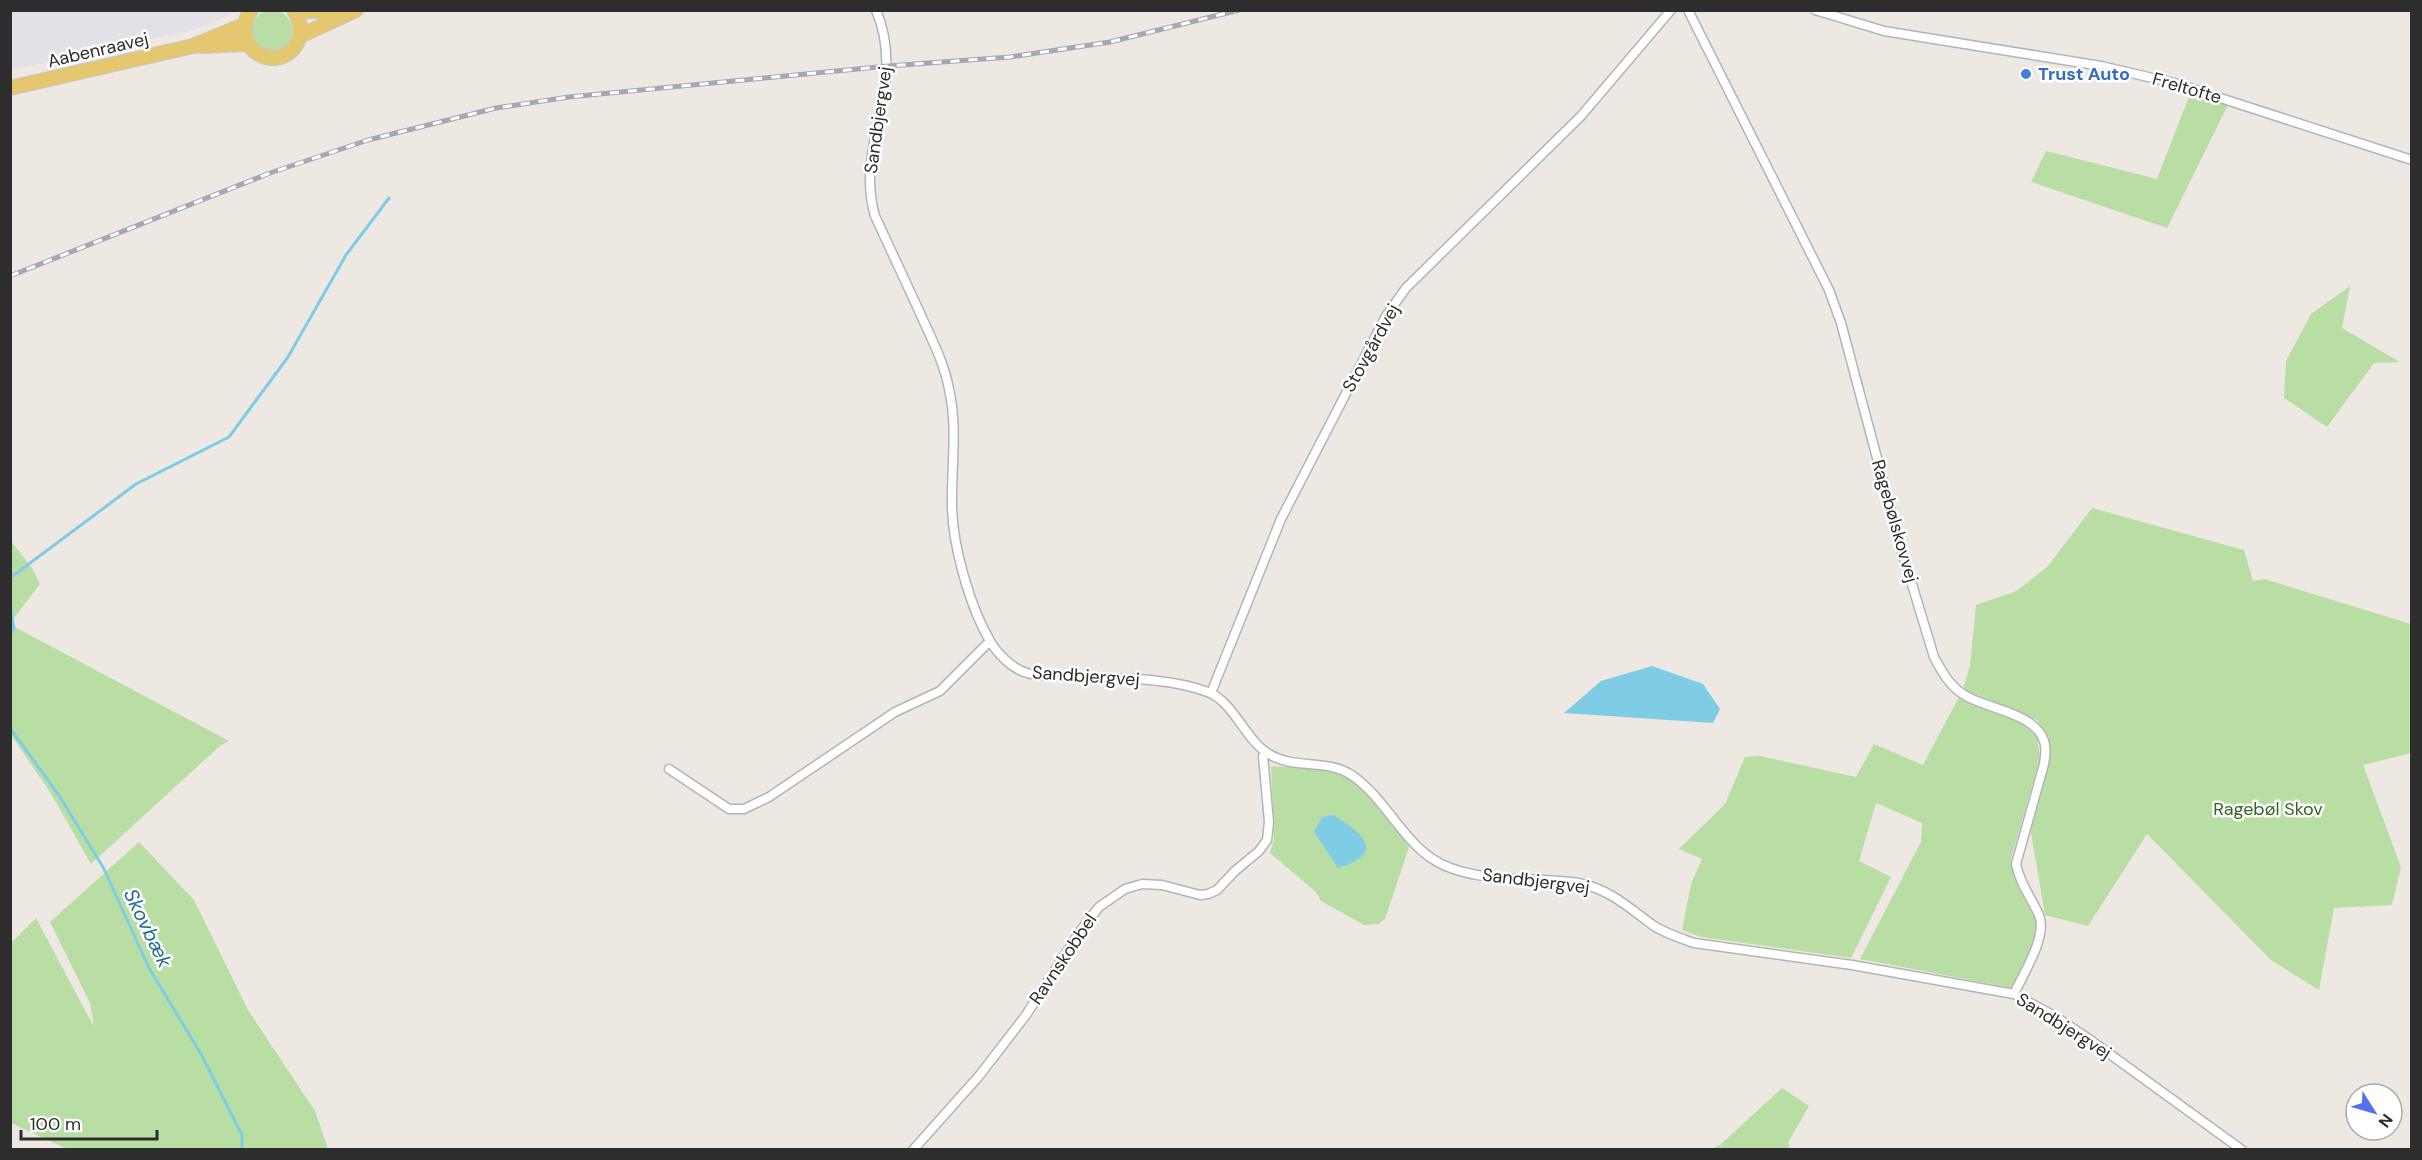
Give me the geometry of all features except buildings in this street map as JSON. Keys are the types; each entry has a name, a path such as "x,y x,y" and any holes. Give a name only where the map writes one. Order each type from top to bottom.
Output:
{"main road":[{"path":"251,10 244,25 248,44 259,55 276,58 291,51 300,36 301,27 294,11 355,11"},
{"path":"300,36 355,11"},
{"name":"Aabenraavej","path":"10,88 193,46 244,25"},
{"name":"Aabenraavej","path":"193,46 248,44"}],"street":[{"name":"Sandbjergvej","path":"876,10 885,42 888,66 884,100 871,159 869,176 871,202 875,216 943,363 954,417 952,510 955,539 969,594 990,641 1014,668 1026,673 1157,681 1211,693"},
{"name":"Stovgårdvej","path":"1211,693 1281,519 1386,316 1406,288 1581,116 1671,10"},
{"name":"Ragebølskovvej","path":"1688,10 1829,290 1841,323 1901,548 1934,657 1953,686 1966,696 2017,716 2034,727 2044,740 2046,750 2044,764 2018,850 2016,864 2019,879 2039,917 2042,928 2014,994"},
{"name":"Freltofte","path":"1815,10 1884,31 2101,66 2174,83 2412,160"},
{"path":"669,769 729,809 744,809 769,797 895,712 940,691 990,641"},
{"path":"1211,693 1225,704 1265,752"},
{"name":"Sandbjergvej","path":"1265,752 1286,760 1329,765 1351,774 1371,791 1431,858 1452,868 1498,878 1579,884 1602,890 1622,900 1655,926 1671,935 1694,943 1852,965 2014,994 2081,1033 2242,1149"},
{"name":"Ravnskobbel","path":"913,1149 986,1068 1026,1015 1081,930 1099,907 1125,889 1142,884 1162,885 1200,895 1208,894 1217,890 1235,871 1259,852 1267,840 1269,822 1263,756 1265,752"}],"shaded area":[{"path":"10,11 240,11 194,30 11,70"}],"green space":[{"path":"272,10 286,16 292,30 286,44 272,50 258,44 252,30 258,16"},
{"path":"2190,94 2228,105 2167,228 2031,182 2046,151 2157,179"},
{"path":"2350,286 2342,328 2400,362 2374,363 2327,427 2284,398 2286,361 2311,314"},
{"name":"Ragebøl Skov","path":"2092,508 2244,550 2253,581 2264,579 2411,624 2411,753 2363,765 2401,867 2392,905 2334,908 2319,990 2271,960 2147,834 2088,926 2045,915 2030,827 2047,763 2049,740 2037,720 1963,689 1970,666 1976,605 2017,591 2048,566"},
{"path":"11,541 32,568 40,584 11,622"},
{"path":"11,625 229,741 221,745 91,864 50,792 11,735"},
{"path":"1959,697 2020,722 2037,736 2040,758 2011,859 2016,877 2034,911 2038,928 2031,950 2012,988 1860,959 1921,842 1922,823 1876,803 1859,861 1891,877 1851,958 1701,937 1682,930 1691,884 1702,859 1679,849 1725,804 1745,757 1760,756 1856,777 1874,744 1923,765"},
{"path":"1271,766 1320,769 1347,777 1368,793 1409,847 1385,919 1378,924 1364,925 1321,901 1316,892 1270,853 1274,839"},
{"path":"139,842 194,900 248,1010 315,1111 328,1149 67,1149 11,1123 11,943 36,918 94,1027 90,1003 50,922"},
{"path":"1782,1088 1809,1106 1788,1143 1790,1149 1711,1149 1720,1145"}],"water":[{"path":"1652,666 1703,684 1720,709 1713,723 1564,713 1601,681"},
{"path":"1333,815 1361,836 1366,849 1362,856 1338,868 1314,832 1322,817"}],"waterway":[{"path":"10,578 136,484 229,437 288,357 346,255 389,198"},
{"name":"Skovbæk","path":"10,605 14,628 10,634"},
{"name":"Skovbæk","path":"10,728 58,794 103,867 149,968 201,1054 242,1135 242,1150"}],"railway":[{"path":"10,276 270,173 368,140 496,108 569,97 888,66 1010,57 1110,42 1239,10"}],"place":[{"name":"Trust Auto","path":"2026,74"}]}
